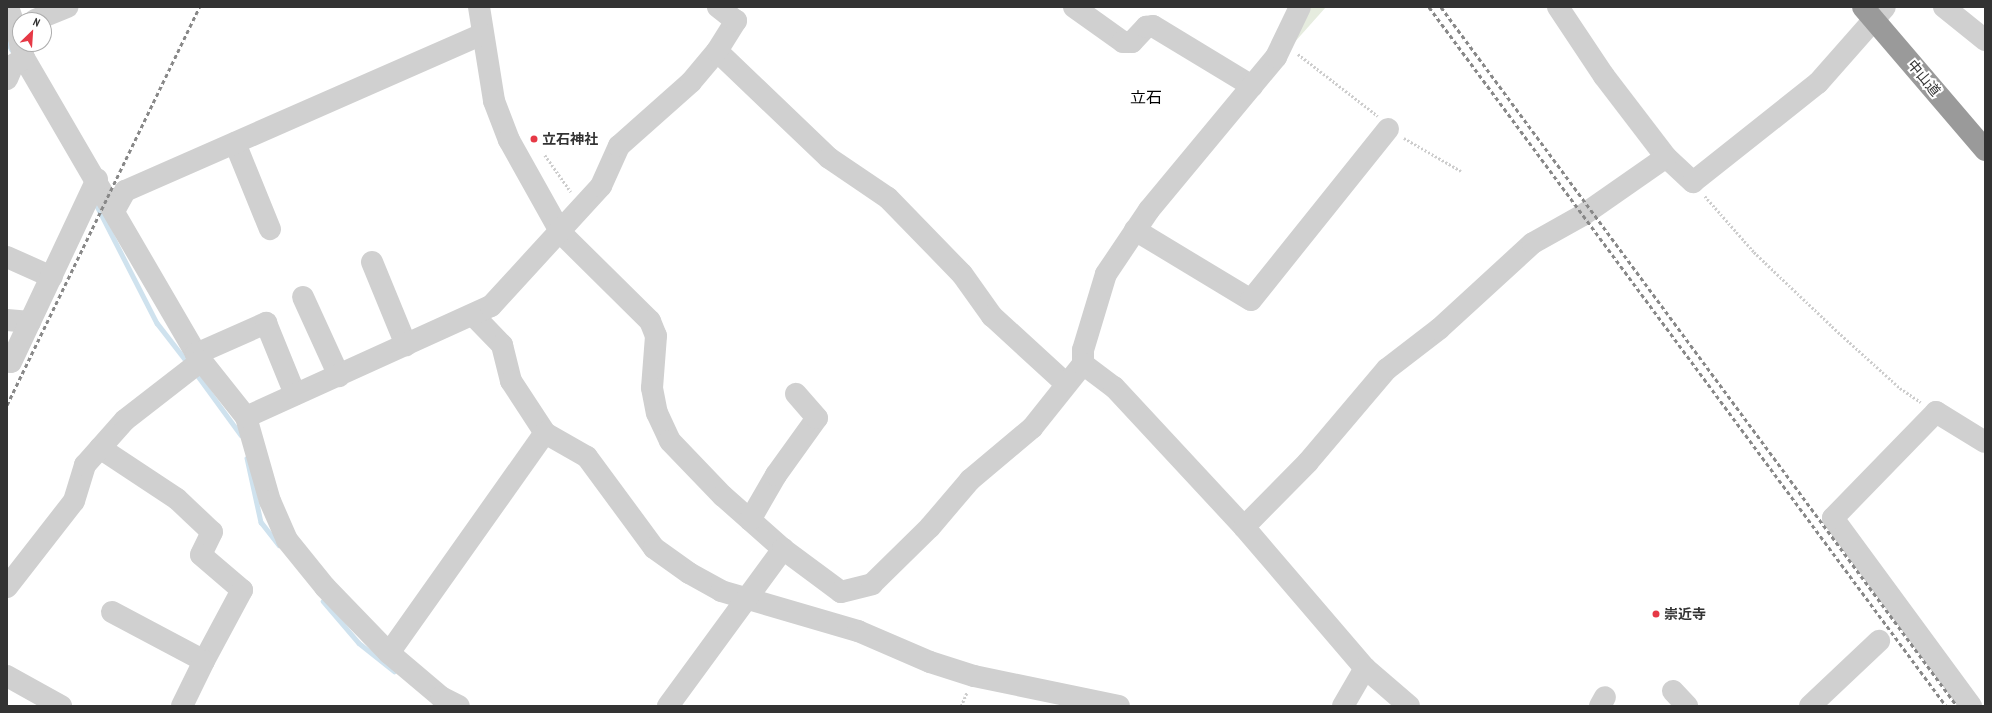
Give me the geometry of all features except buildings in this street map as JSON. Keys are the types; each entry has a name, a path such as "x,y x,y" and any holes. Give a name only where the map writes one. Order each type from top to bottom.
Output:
{"highway":[{"name":"中山道","path":"1874,11 1985,150"}],"street":[{"path":"52,17 67,7"},
{"path":"479,7 482,34 494,101 509,140 561,233 650,321 656,336 652,388 657,414 670,441 750,520 783,549 840,592 872,584 930,527 970,480 1032,428 1065,383 1083,364 1083,350 1106,274 1136,230 1252,86 1284,42 1300,7"},
{"path":"246,417 492,306 561,233 600,186 619,146 691,82 716,51 736,22 718,7"},
{"path":"1074,7 1123,42 1132,42 1146,27 1153,26 1252,86"},
{"path":"1558,7 1604,76 1666,157 1693,182 1818,83 1874,11"},
{"path":"1944,7 1985,40"},
{"path":"114,211 125,191 482,34"},
{"path":"716,51 829,158 888,198 962,274 992,316 1065,383"},
{"path":"7,78 17,52"},
{"path":"31,52 114,211 198,358 246,417 270,501 287,540 325,587 389,653 441,697 459,706"},
{"path":"1136,230 1250,300 1388,129"},
{"path":"235,143 270,229"},
{"path":"1244,527 1308,462 1387,369 1440,329 1533,244 1583,215 1666,157"},
{"path":"8,364 52,277 97,179"},
{"path":"7,257 52,277"},
{"path":"372,262 406,345"},
{"path":"303,297 339,376"},
{"path":"473,315 502,345 510,382 545,433 587,457 654,548 721,591 750,598 858,631 930,662 974,676 1120,706"},
{"path":"7,320 30,322"},
{"path":"7,588 74,501 85,465 125,420 198,358 266,323 295,394"},
{"path":"1083,364 1114,387 1244,527 1365,668 1409,706"},
{"path":"750,520 776,475 817,418 796,394"},
{"path":"1971,706 1833,518 1936,412 1985,442"},
{"path":"389,653 545,433"},
{"path":"100,448 177,498 212,532 201,555 242,590 182,706"},
{"path":"668,706 750,598 783,549"},
{"path":"112,612 204,661"},
{"path":"1810,706 1879,641"},
{"path":"1343,706 1365,668"},
{"path":"7,676 61,706"}],"path":[{"path":"1284,42 1382,119 1388,129 1461,170"},
{"path":"545,155 582,207"},
{"path":"1693,182 1754,252 1838,332 1900,388 1936,412"}],"shaded area":[{"path":"1305,7 1326,7 1293,44"}],"waterway":[{"path":"7,41 12,50"},
{"path":"95,202 157,323 188,363"},
{"path":"195,372 241,435"},
{"path":"247,458 261,522 279,545"},
{"path":"323,601 359,643 394,671"}],"railway":[{"path":"7,405 199,7"},
{"path":"1429,7 1946,706"},
{"path":"1441,7 1957,706"}],"place":[{"name":"立石神社","path":"534,139"},
{"name":"崇近寺","path":"1656,614"}],"district":[{"name":"立石","path":"1146,97"}]}
